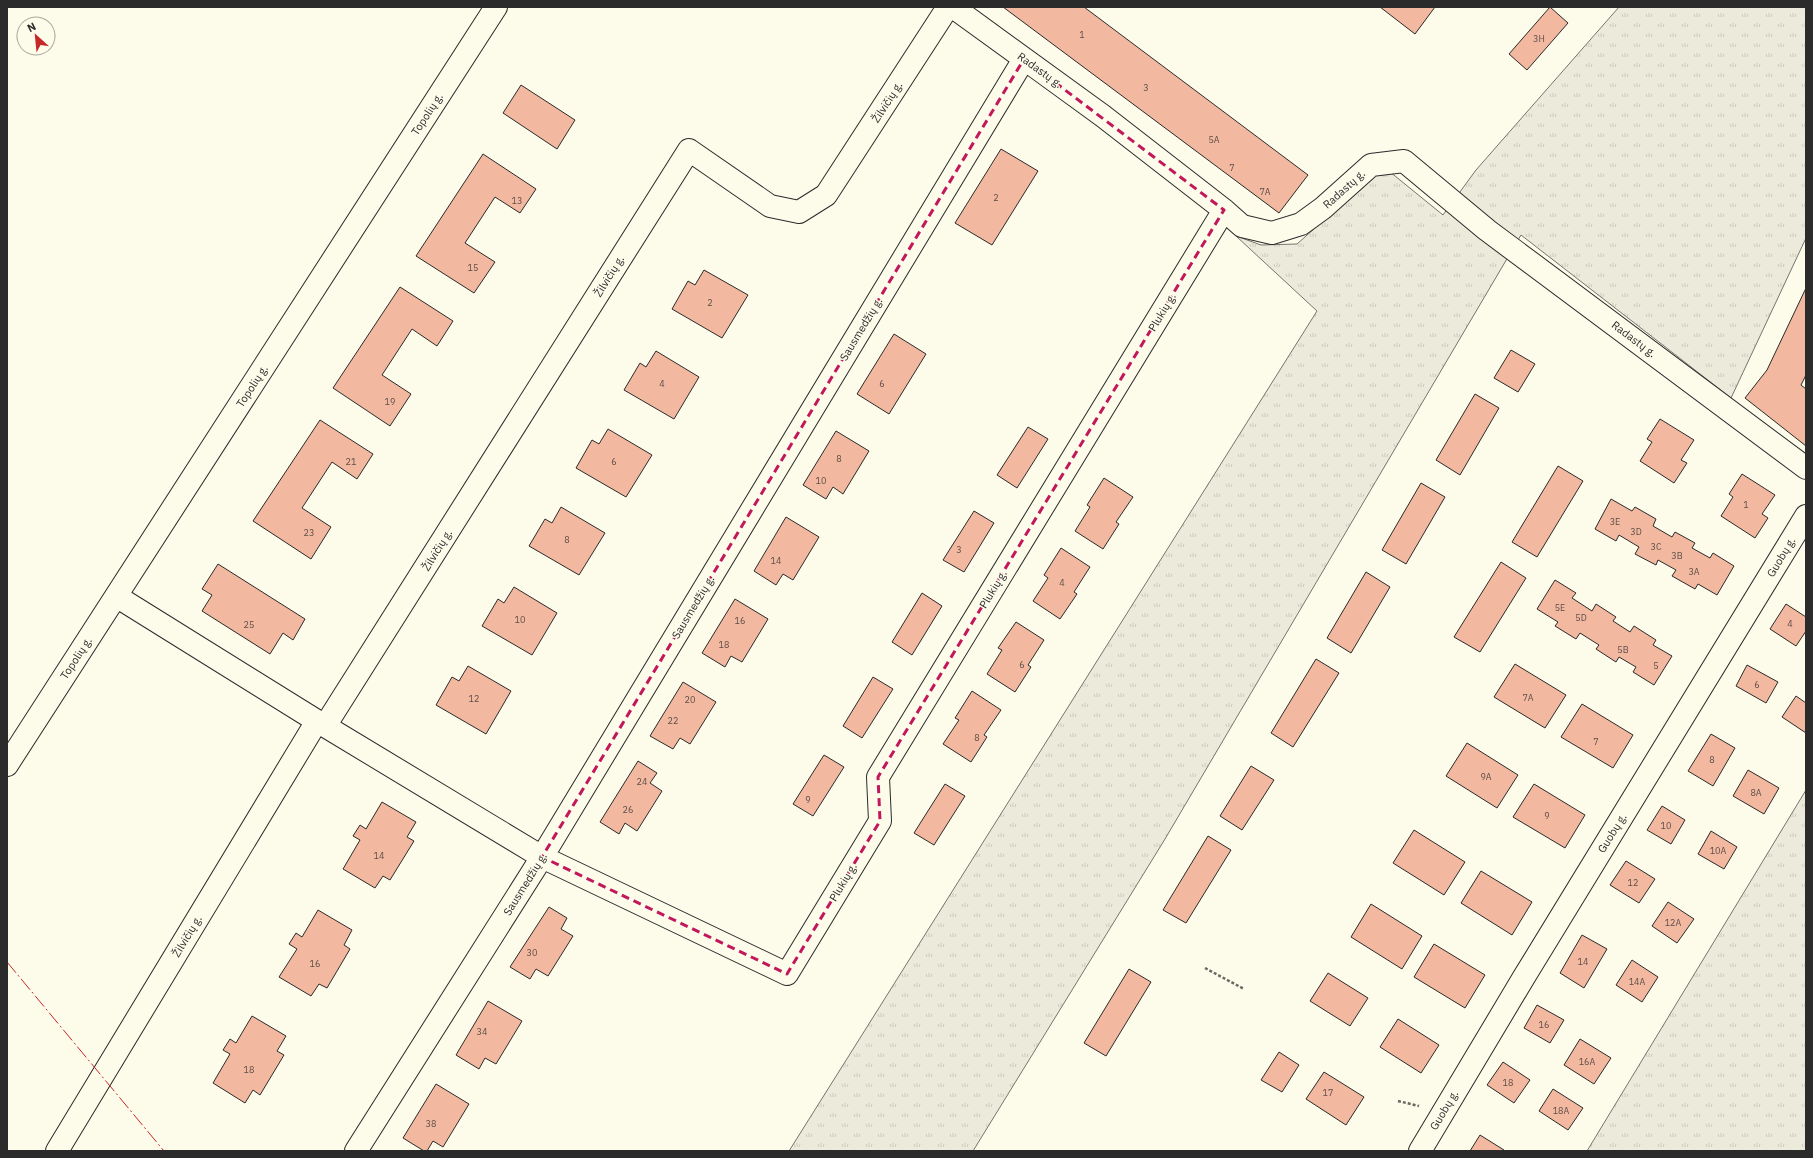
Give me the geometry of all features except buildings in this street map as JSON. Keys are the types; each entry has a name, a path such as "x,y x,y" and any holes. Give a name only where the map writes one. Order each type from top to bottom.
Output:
{"street":[{"name":"Topolių g.","path":"7,765 496,7"},
{"name":"Žilvičių g.","path":"57,1151 321,724 689,150 770,206 799,212 826,195 948,7"},
{"name":"Radastų g.","path":"953,7 1103,116 1224,210 1242,226 1272,233 1301,224 1323,208 1371,165 1404,161 1487,230 1806,468"},
{"name":"Sausmedžių g.","path":"356,1151 542,856 1024,59"},
{"name":"Plukių g.","path":"542,856 787,974 880,821 878,776 1224,210"},
{"name":"Guobų g.","path":"1420,1151 1524,976 1806,516"},
{"path":"116,596 321,724 542,856"}],"path":[{"path":"1205,968 1244,990"}],"highlighted area":[{"path":"1024,59 1224,210 878,777 880,821 787,974 542,857"}],"green space":[{"path":"1619,7 1806,7 1806,238 1731,398 1521,235 1165,839 973,1151 789,1151 1317,311 1236,236 1261,245 1297,244 1384,167 1443,215 1476,170"},
{"path":"1806,790 1806,1151 1587,1151"}],"power":[{"path":"7,962 164,1151"}]}
